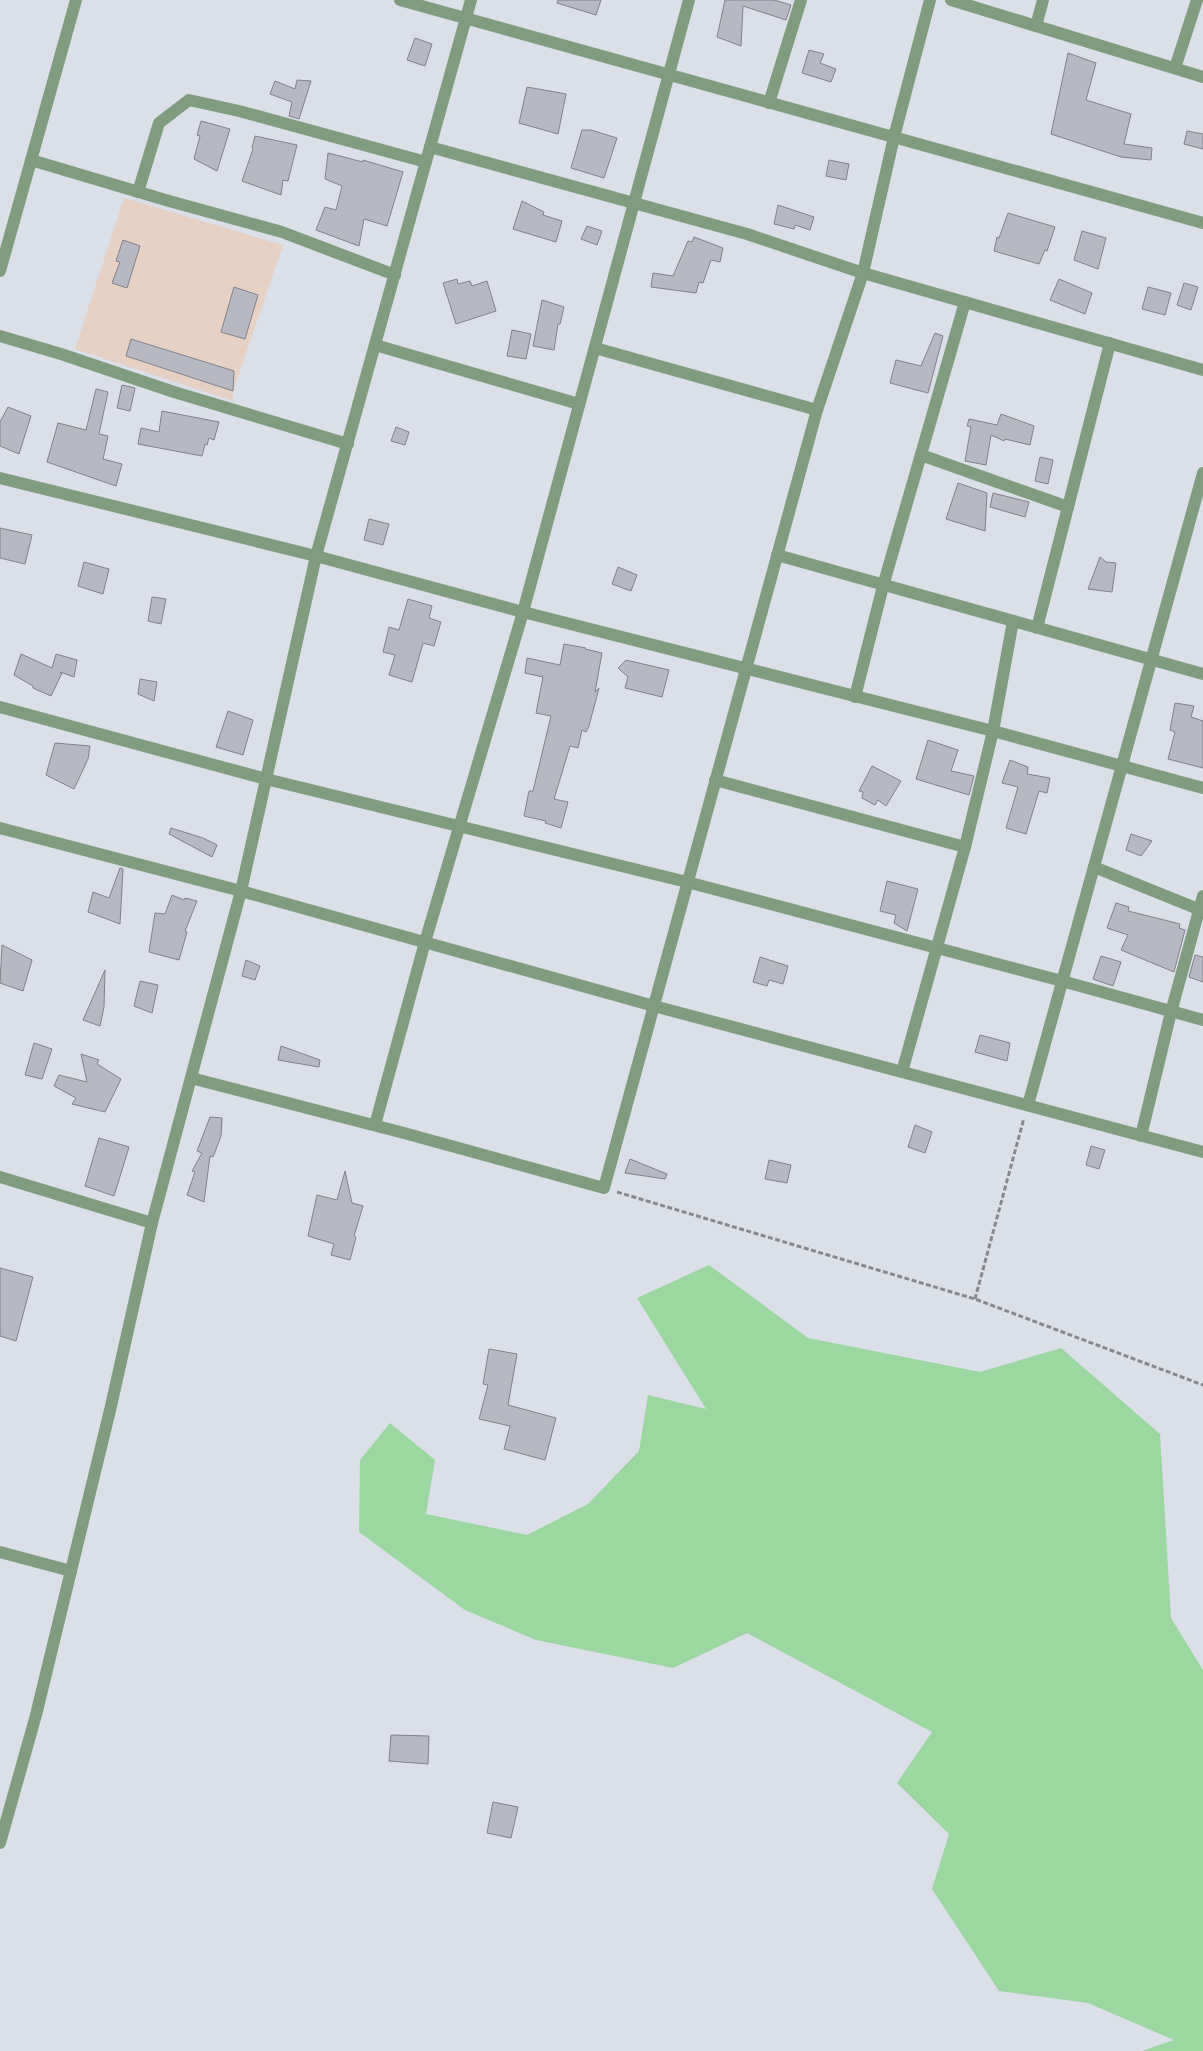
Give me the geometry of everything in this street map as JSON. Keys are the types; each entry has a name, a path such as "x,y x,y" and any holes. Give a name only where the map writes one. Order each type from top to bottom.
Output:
{"street":[{"path":"0,271 76,0"},
{"path":"400,0 1203,223"},
{"path":"0,1843 36,1715 111,1406 152,1223 241,891 316,556 472,0"},
{"path":"375,1125 425,942 523,612 689,0"},
{"path":"769,103 801,0"},
{"path":"191,1078 375,1125 604,1188 816,410 863,273 894,136 930,0"},
{"path":"951,0 1203,77"},
{"path":"1036,26 1043,0"},
{"path":"1175,68 1197,0"},
{"path":"138,192 159,123 189,100 239,111 426,162"},
{"path":"430,147 746,234 863,273 1203,370"},
{"path":"31,160 282,232 395,275"},
{"path":"855,696 883,586 965,302"},
{"path":"0,336 61,354 174,392 348,444"},
{"path":"1037,628 1110,343"},
{"path":"375,345 579,404"},
{"path":"595,348 816,410"},
{"path":"921,455 1068,507"},
{"path":"1028,1105 1203,473"},
{"path":"0,478 316,556 523,612 1122,764 1203,788"},
{"path":"777,555 1203,674"},
{"path":"902,1072 965,847 993,731 1013,621"},
{"path":"0,707 266,779 688,882 1203,1020"},
{"path":"715,780 965,847"},
{"path":"0,828 241,891 654,1006 1203,1152"},
{"path":"1094,867 1201,911"},
{"path":"1141,1136 1172,1012 1201,911 1203,896"},
{"path":"0,1177 152,1223"},
{"path":"0,1552 70,1571"}],"path":[{"path":"975,1299 1028,1105"},
{"path":"604,1188 975,1299 1203,1385"}],"shaded area":[{"path":"124,198 283,245 233,391 233,401 75,349"}],"green space":[{"path":"709,1265 808,1338 980,1372 1061,1348 1160,1434 1171,1618 1203,1670 1203,2051 1142,2051 1174,2040 1088,2003 999,1991 932,1889 949,1834 897,1783 932,1732 747,1633 673,1668 536,1640 465,1610 359,1532 360,1460 390,1423 435,1460 426,1514 527,1535 588,1504 639,1451 648,1395 706,1409 637,1298"}],"building":[{"path":"558,0 601,0 596,15 557,3"},
{"path":"725,0 774,0 791,5 786,20 743,6 741,46 717,37"},
{"path":"415,38 432,44 425,66 407,60"},
{"path":"809,50 824,54 820,63 836,69 831,82 802,73"},
{"path":"1068,53 1096,63 1086,100 1131,114 1124,144 1152,148 1151,160 1121,157 1051,134"},
{"path":"297,80 311,81 299,119 289,116 292,102 270,94 275,81 295,89"},
{"path":"527,87 566,94 558,134 519,123"},
{"path":"201,121 230,129 217,171 194,159 200,136 197,135"},
{"path":"582,130 591,130 617,138 604,178 571,168"},
{"path":"1187,131 1203,134 1203,149 1184,144"},
{"path":"255,136 297,145 288,181 283,180 281,195 242,181 253,149"},
{"path":"328,153 363,162 363,160 403,172 387,226 364,219 359,246 316,230 325,207 336,210 342,186 325,179"},
{"path":"829,160 849,164 846,180 826,176"},
{"path":"522,201 544,212 543,215 562,221 556,242 513,229"},
{"path":"778,205 814,217 810,230 795,225 794,229 774,224"},
{"path":"1008,213 1055,227 1047,251 1045,250 1039,264 994,251 997,237 999,238"},
{"path":"587,226 602,231 597,245 581,239"},
{"path":"1082,231 1106,238 1098,269 1074,260"},
{"path":"694,237 723,248 720,262 711,260 703,283 699,282 696,293 651,287 653,273 673,276 688,241 692,242"},
{"path":"123,240 140,246 127,288 112,283 120,262 116,261"},
{"path":"457,279 458,284 470,281 472,286 487,281 496,311 456,324 443,283"},
{"path":"1059,279 1092,293 1085,314 1050,300"},
{"path":"1184,283 1198,287 1191,310 1177,305"},
{"path":"234,287 258,295 245,339 221,332"},
{"path":"1148,287 1171,293 1165,315 1142,309"},
{"path":"542,300 564,307 560,324 558,324 554,350 533,346"},
{"path":"512,330 531,334 526,359 507,356"},
{"path":"935,333 943,336 928,393 890,383 896,360 921,366"},
{"path":"131,339 234,371 233,391 126,356"},
{"path":"122,385 135,388 130,411 117,408"},
{"path":"96,389 108,392 99,434 108,436 103,459 122,464 116,486 47,462 58,423 86,430"},
{"path":"8,407 31,416 19,454 0,446 0,422"},
{"path":"162,411 219,422 214,440 209,438 207,445 205,444 202,456 138,444 141,428 159,432"},
{"path":"1001,414 1034,426 1030,445 1005,439 1004,441 991,435 986,465 965,461 971,427 967,426 969,419 997,425"},
{"path":"396,427 409,432 405,445 391,441"},
{"path":"1040,457 1053,460 1048,484 1035,481"},
{"path":"958,483 987,493 985,531 946,519"},
{"path":"993,493 1029,502 1025,517 990,507"},
{"path":"369,519 389,524 383,545 364,540"},
{"path":"0,528 32,535 25,564 0,558"},
{"path":"1100,557 1106,562 1116,563 1112,592 1088,589"},
{"path":"84,562 109,569 103,594 78,586"},
{"path":"618,567 637,575 631,591 612,584"},
{"path":"152,597 166,599 161,624 148,621"},
{"path":"408,599 432,606 429,618 441,622 434,646 423,643 412,682 389,675 395,655 383,652 389,627 399,630"},
{"path":"564,644 602,653 595,692 599,688 589,726 586,732 582,730 578,748 570,746 554,799 568,802 561,828 545,823 546,821 524,816 529,791 533,791 551,716 536,713 543,677 525,673 527,658 560,665"},
{"path":"21,654 52,668 56,654 77,660 74,677 60,672 62,673 51,696 33,688 33,686 14,675"},
{"path":"626,660 669,670 662,697 625,688 628,677 618,668"},
{"path":"140,679 157,682 154,701 138,694"},
{"path":"1175,703 1194,706 1191,717 1203,721 1203,768 1168,759 1175,732 1170,730"},
{"path":"228,711 253,720 243,755 216,747"},
{"path":"928,740 958,750 951,771 974,776 969,795 916,779"},
{"path":"55,743 90,746 88,759 74,789 46,775"},
{"path":"1010,760 1028,767 1027,774 1050,778 1047,793 1039,791 1026,834 1006,828 1018,787 1002,783"},
{"path":"872,766 901,781 886,806 878,800 875,805 862,798 863,792 859,791"},
{"path":"171,828 203,838 217,845 212,857 169,834"},
{"path":"1131,834 1152,841 1141,856 1126,850"},
{"path":"120,868 123,869 120,924 88,912 93,892 109,898"},
{"path":"887,881 918,889 907,931 894,923 896,915 880,911"},
{"path":"172,895 184,900 185,898 197,901 185,931 187,932 179,960 149,952 155,913 165,914"},
{"path":"1116,903 1129,907 1128,911 1180,924 1179,928 1185,930 1174,972 1121,950 1128,935 1107,928"},
{"path":"2,945 32,960 23,991 0,983"},
{"path":"1195,955 1203,957 1203,982 1189,977"},
{"path":"1101,956 1121,962 1113,986 1093,979"},
{"path":"760,957 788,966 783,984 769,980 767,986 753,982"},
{"path":"246,960 260,966 255,980 242,976"},
{"path":"105,970 104,1007 100,1026 83,1020"},
{"path":"140,981 158,985 152,1013 134,1006"},
{"path":"980,1035 1010,1043 1007,1061 975,1052"},
{"path":"34,1043 52,1049 42,1079 25,1075"},
{"path":"281,1046 320,1060 319,1067 278,1060"},
{"path":"81,1054 99,1060 97,1064 121,1079 105,1112 72,1104 76,1098 54,1086 59,1075 87,1082"},
{"path":"210,1117 222,1118 221,1136 213,1157 210,1156 204,1202 187,1195 195,1172 192,1171 202,1153 197,1151"},
{"path":"915,1125 932,1132 925,1153 908,1147"},
{"path":"99,1138 129,1147 114,1196 85,1186"},
{"path":"1091,1146 1105,1150 1099,1169 1086,1165"},
{"path":"630,1159 667,1174 665,1179 625,1173"},
{"path":"769,1160 791,1165 787,1183 765,1179"},
{"path":"345,1171 352,1203 363,1206 354,1236 356,1237 350,1260 331,1255 334,1244 308,1236 317,1195 337,1200"},
{"path":"0,1268 33,1277 16,1341 0,1336"},
{"path":"489,1349 517,1354 508,1405 556,1418 545,1460 504,1449 510,1426 479,1419 488,1385 483,1384"},
{"path":"391,1735 429,1736 428,1764 389,1761"},
{"path":"493,1802 518,1807 511,1838 487,1833"}]}
